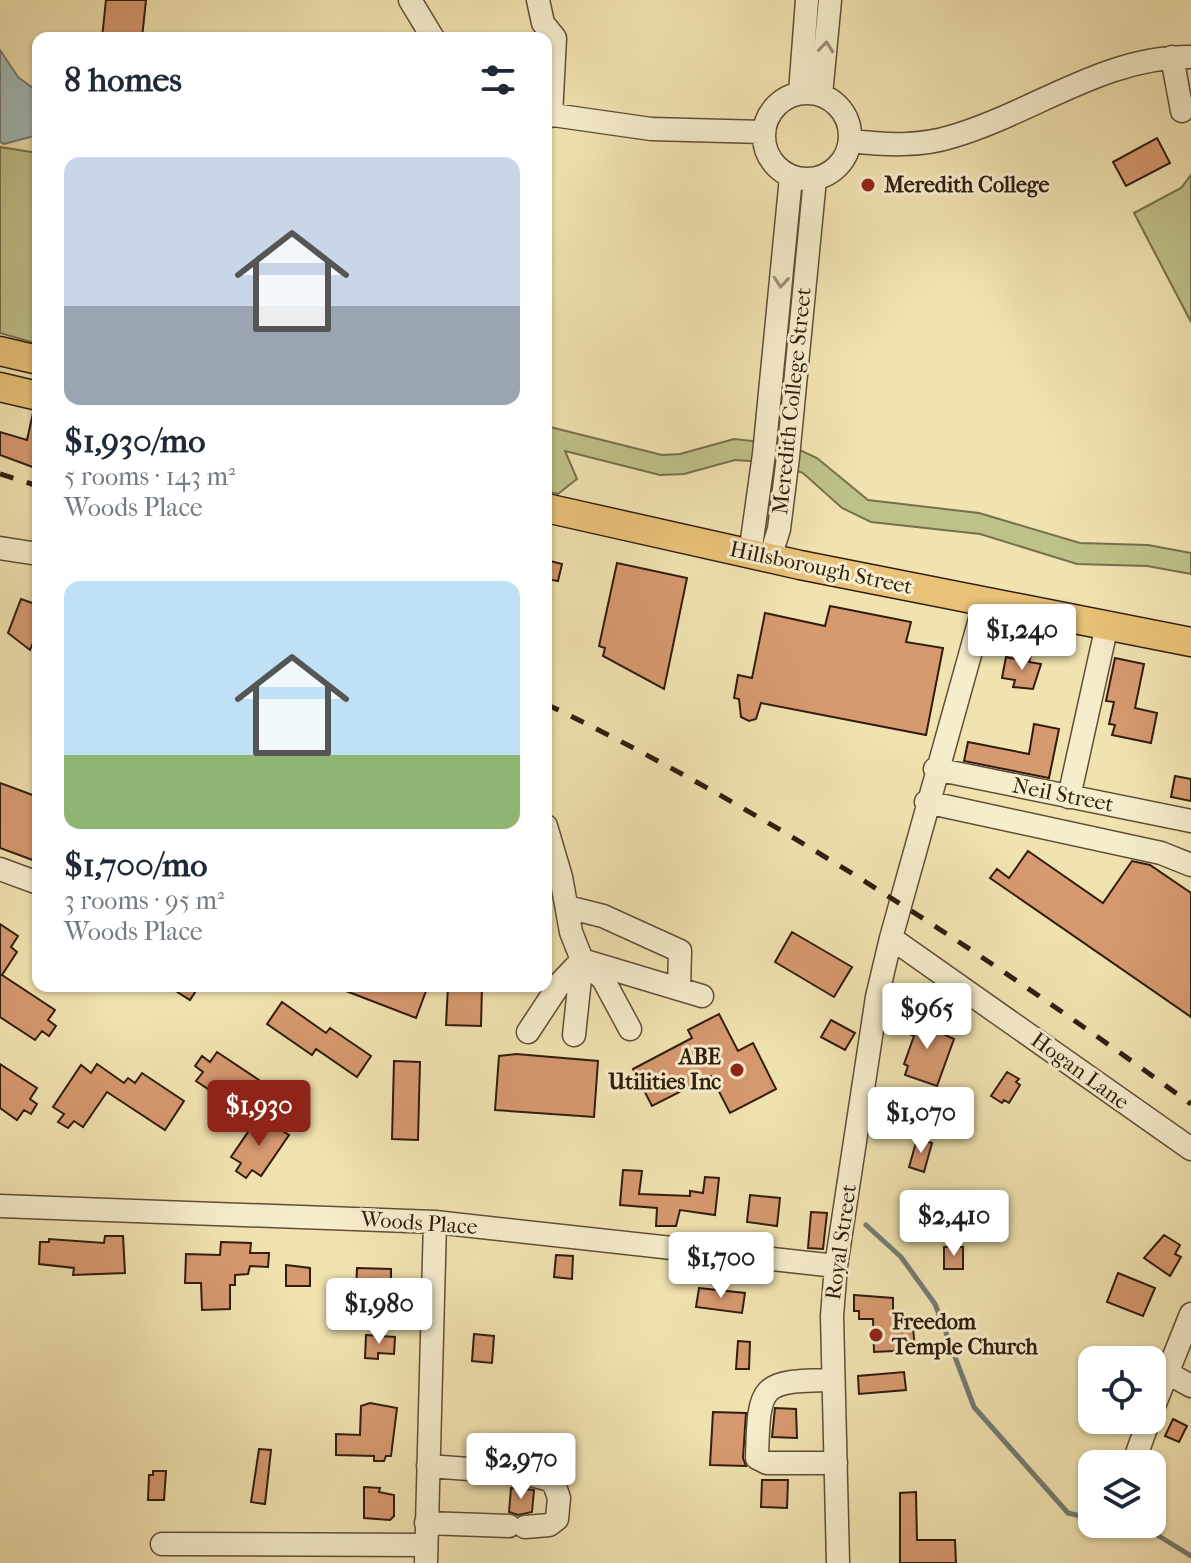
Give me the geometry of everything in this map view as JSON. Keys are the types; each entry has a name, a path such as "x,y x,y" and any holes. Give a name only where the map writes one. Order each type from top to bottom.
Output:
{"main road":[{"path":"0,351 32,359"},
{"path":"0,387 32,395"},
{"name":"Hillsborough Street","path":"552,509 760,556 1191,642"}],"street":[{"path":"410,0 429,32"},
{"path":"538,0 543,23 550,32"},
{"path":"807,0 811,94"},
{"path":"811,94 830,0"},
{"path":"552,34 555,38 552,76"},
{"path":"851,141 903,145 953,137 1108,71 1182,57 1182,111"},
{"path":"811,94 844,113 851,141 839,166 815,179 791,177 770,159 763,132 775,106 811,94"},
{"path":"552,115 695,132 763,132"},
{"name":"Meredith College Street","path":"760,556 763,468 791,177"},
{"name":"Meredith College Street","path":"760,556 779,529 815,179"},
{"path":"784,241 808,243"},
{"path":"0,548 32,553"},
{"name":"Royal Street","path":"838,1563 832,1316 836,1266 877,997 935,769 985,601"},
{"path":"1069,797 1107,625"},
{"name":"Neil Street","path":"935,769 1191,821"},
{"path":"975,813 984,780"},
{"path":"926,802 1161,853 1191,865"},
{"path":"552,849 582,960 574,1035"},
{"path":"0,869 32,881"},
{"path":"567,907 603,916 680,951 679,989"},
{"name":"Hogan Lane","path":"891,938 1191,1149"},
{"path":"582,960 702,996"},
{"path":"582,960 603,979 630,1029"},
{"path":"528,1032 561,982 582,960"},
{"name":"Woods Place","path":"0,1206 435,1222 836,1266"},
{"path":"426,1543 435,1222"},
{"path":"1191,1314 1166,1372 1191,1386"},
{"path":"833,1380 779,1381 769,1387 761,1407 757,1458 767,1463 836,1463"},
{"path":"162,1544 426,1543 517,1527 549,1525 557,1519 559,1498 553,1481 524,1473 428,1466"}],"green space":[{"path":"0,147 32,152 32,342 0,333"},
{"path":"1191,175 1191,322 1134,213 1181,188"},
{"path":"552,428 662,455 680,454 734,439 789,445 817,458 868,500 979,513 1080,543 1148,545 1191,553 1191,574 1147,566 1077,564 980,534 871,522 842,508 803,473 777,463 735,460 684,474 660,475 565,451 577,479 558,494 552,492"}],"water":[{"path":"0,50 18,77 32,88 32,137 4,144 0,142"}],"building":[{"path":"106,0 146,0 143,32 103,32"},
{"path":"1157,138 1170,163 1126,186 1113,162"},
{"path":"32,418 32,467 0,455 0,432 27,440"},
{"path":"552,562 562,564 558,581 552,580"},
{"path":"617,563 687,578 664,689 603,656 605,648 599,646"},
{"path":"21,599 32,603 30,650 8,633"},
{"path":"830,606 911,622 906,642 943,648 926,735 761,703 756,719 749,721 741,717 739,699 734,698 738,675 752,678 765,613 825,626"},
{"path":"1021,653 1031,655 1029,662 1041,664 1033,689 1013,687 1015,680 1002,678 1006,657 1020,660"},
{"path":"1115,658 1144,664 1135,708 1157,713 1151,743 1112,735 1115,725 1109,724 1114,702 1106,701"},
{"path":"1034,724 1059,729 1049,778 964,761 968,742 1029,754"},
{"path":"1175,776 1191,779 1191,801 1171,797"},
{"path":"0,783 32,795 32,860 0,848"},
{"path":"1028,851 1103,903 1132,861 1150,865 1191,893 1191,1017 990,878 997,869 1009,878"},
{"path":"0,924 18,936 11,947 17,952 2,975 55,1010 48,1020 56,1026 49,1036 42,1031 35,1040 0,1017"},
{"path":"792,932 852,967 834,997 775,962"},
{"path":"177,992 195,992 190,1000"},
{"path":"349,992 426,992 416,1018"},
{"path":"448,992 482,992 481,1026 446,1025"},
{"path":"282,1002 326,1033 330,1028 371,1056 357,1077 316,1049 312,1055 267,1024"},
{"path":"719,1014 738,1051 753,1043 776,1089 730,1113 711,1076 652,1106 633,1069 692,1038 688,1030"},
{"path":"914,1016 945,1029 943,1034 954,1039 937,1086 905,1075 908,1066 904,1064 914,1036 907,1033"},
{"path":"831,1020 855,1033 845,1050 821,1037"},
{"path":"217,1052 259,1080 253,1090 260,1095 247,1115 196,1081 203,1072 195,1066 202,1056 210,1062"},
{"path":"516,1054 598,1061 594,1117 495,1110 499,1056"},
{"path":"394,1061 420,1062 418,1140 392,1139"},
{"path":"0,1064 37,1088 30,1099 37,1104 31,1114 24,1110 17,1120 0,1108"},
{"path":"97,1064 124,1083 128,1078 135,1083 142,1073 184,1101 165,1130 107,1092 83,1127 74,1121 68,1128 58,1122 64,1114 53,1107 81,1065 91,1073"},
{"path":"1007,1072 1019,1079 1016,1082 1020,1085 1009,1103 1004,1100 1002,1103 991,1096"},
{"path":"259,1116 289,1135 261,1176 252,1170 246,1178 236,1171 241,1163 231,1157"},
{"path":"917,1139 932,1143 924,1172 909,1167"},
{"path":"623,1170 642,1171 639,1194 690,1196 690,1191 703,1193 705,1177 719,1178 715,1215 680,1210 676,1226 656,1226 657,1208 620,1205"},
{"path":"750,1195 780,1198 777,1226 747,1222"},
{"path":"914,1208 934,1213 929,1234 909,1229"},
{"path":"811,1212 827,1213 823,1249 808,1248"},
{"path":"1164,1235 1180,1245 1175,1254 1181,1257 1170,1276 1144,1258"},
{"path":"105,1236 123,1236 125,1273 73,1275 74,1268 39,1264 40,1242 49,1242 49,1239 104,1243"},
{"path":"221,1242 251,1243 250,1253 269,1253 268,1267 250,1266 248,1274 235,1275 235,1285 230,1285 230,1309 202,1310 201,1283 185,1283 186,1254 220,1255"},
{"path":"944,1247 963,1247 963,1269 944,1269"},
{"path":"556,1255 573,1256 572,1279 554,1277"},
{"path":"286,1265 310,1268 310,1286 286,1286"},
{"path":"357,1268 391,1269 391,1292 385,1292 385,1299 365,1298 365,1292 356,1292"},
{"path":"1118,1273 1155,1288 1143,1316 1107,1302"},
{"path":"699,1288 745,1293 742,1313 696,1307"},
{"path":"854,1295 893,1298 893,1328 913,1327 915,1350 874,1352 873,1319 859,1319 859,1311 854,1311"},
{"path":"474,1334 494,1336 492,1363 472,1361"},
{"path":"366,1335 395,1337 394,1354 378,1353 378,1359 365,1358"},
{"path":"738,1341 750,1342 749,1369 736,1369"},
{"path":"904,1372 906,1390 859,1394 858,1376"},
{"path":"370,1403 397,1408 391,1456 386,1456 384,1461 374,1461 374,1456 336,1455 336,1434 360,1435 361,1406"},
{"path":"775,1408 796,1409 797,1438 772,1437"},
{"path":"713,1412 746,1413 743,1458 746,1466 710,1465"},
{"path":"1173,1419 1187,1426 1179,1442 1166,1434"},
{"path":"259,1449 271,1450 265,1504 251,1502"},
{"path":"153,1471 166,1471 164,1500 148,1500 149,1475 153,1475"},
{"path":"762,1480 788,1480 787,1508 761,1507"},
{"path":"364,1487 380,1488 379,1492 394,1495 394,1516 390,1520 364,1518"},
{"path":"511,1488 534,1490 532,1512 518,1515 509,1512"},
{"path":"916,1492 917,1540 955,1540 956,1563 900,1563 900,1493"}],"waterway":[{"path":"866,1225 901,1257 935,1304 974,1407 1068,1513 1078,1516"},
{"path":"1162,1538 1191,1556"}],"railway":[{"path":"0,474 32,484"},
{"path":"552,707 714,792 878,889 1036,994 1191,1104"}],"place":[{"name":"Meredith College","path":"868,185"},
{"name":"ABE Utilities Inc","path":"737,1070"},
{"name":"Freedom Temple Church","path":"876,1335"}]}
